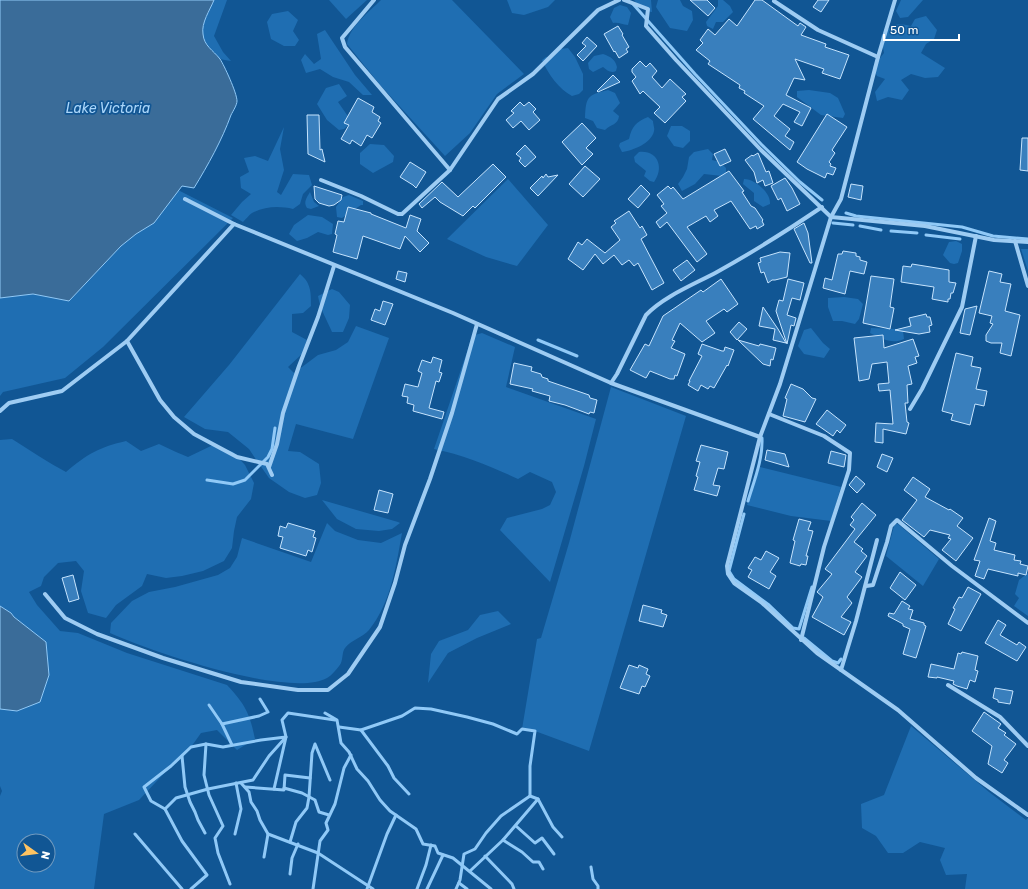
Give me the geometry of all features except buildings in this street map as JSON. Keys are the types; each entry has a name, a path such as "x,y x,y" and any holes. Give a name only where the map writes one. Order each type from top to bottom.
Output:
{"street":[{"path":"374,0 342,38 345,47 450,170"},
{"path":"321,180 400,214 450,170 498,99 533,74 598,10 619,0"},
{"path":"624,0 648,9 646,26 676,60 761,150 831,216 925,226 994,240 1028,242"},
{"path":"895,0 878,57 841,199 831,216 780,384 760,437 727,566 728,574 734,583 761,602 817,653 898,710 976,778 1028,815"},
{"path":"774,1 818,30 878,57"},
{"path":"185,199 234,224 477,324 611,383 760,437"},
{"path":"611,383 617,374 646,314 661,303 785,232 822,207"},
{"path":"0,411 9,403 62,391 127,341 234,224"},
{"path":"910,409 922,389 962,307 976,236"},
{"path":"1015,241 1028,286"},
{"path":"269,467 277,444 283,413 318,317 334,266"},
{"path":"45,594 65,618 97,634 163,658 241,682 298,690 328,690 348,674 380,627 396,583 404,545 430,479 452,413 477,324"},
{"path":"127,341 160,400 174,416 194,434 237,457 267,464 272,475"},
{"path":"769,414 824,436 850,453 849,470 824,547 801,640"},
{"path":"866,586 873,585 891,526 897,520 952,566 1028,623"},
{"path":"841,670 866,586 877,540"},
{"path":"948,685 1000,718 1028,746"}],"shaded area":[{"path":"214,0 227,0 214,36 223,52 231,61 219,58 215,55 206,45 204,40 202,31 203,26"},
{"path":"329,0 367,0 346,19"},
{"path":"381,0 452,0 524,74 497,94 470,133 445,156 381,86 347,44 351,32 355,26"},
{"path":"507,0 555,0 548,7 524,15 512,13"},
{"path":"634,0 651,0 652,12 646,11"},
{"path":"658,0 680,0 683,6 692,11 693,20 687,31 670,28 656,7"},
{"path":"718,0 723,0 730,6 733,12 723,22 716,22 713,29 707,26 706,22 718,6"},
{"path":"901,0 923,0 908,17 900,18 896,11"},
{"path":"620,5 627,7 631,13 628,25 613,23 610,17 614,8"},
{"path":"288,11 298,20 293,31 299,40 295,46 284,46 271,39 267,22 272,14"},
{"path":"926,16 937,30 934,39 926,44 921,53 945,68 938,77 925,78 911,74 901,80 909,90 902,100 888,97 877,101 875,92 885,79 877,76 873,67 884,53 881,36 894,25 901,24 911,26 915,19"},
{"path":"325,30 355,75 372,95 363,95 349,82 333,77 320,69 306,73 301,60 305,54 314,64 321,59 317,34"},
{"path":"568,48 575,57 583,74 583,90 579,94 572,96 554,81 542,60 546,57 553,57 560,49"},
{"path":"603,54 614,60 617,67 616,71 611,72 603,67 593,72 589,69 588,63 594,56"},
{"path":"339,84 347,96 338,102 352,122 344,129 339,130 327,120 317,104 326,88"},
{"path":"608,90 615,93 620,103 613,111 619,116 616,123 605,130 597,128 593,121 585,118 585,111 589,98"},
{"path":"809,90 830,93 838,98 845,114 843,118 821,115 797,97 797,91"},
{"path":"648,117 653,121 654,130 650,139 641,146 622,152 619,146 620,143 629,139 635,125"},
{"path":"671,126 682,126 690,131 690,141 683,148 674,146 667,136"},
{"path":"284,127 280,149 284,170 277,192 281,195 293,174 309,175 312,185 303,194 300,204 293,209 278,207 262,209 252,213 243,222 231,215 251,194 241,188 240,177 249,172 244,158 255,156 268,161"},
{"path":"370,144 384,145 394,156 393,162 373,173 360,164 360,153"},
{"path":"708,149 713,154 712,160 720,162 726,168 726,173 722,176 704,174 695,184 682,191 678,184 687,169 689,157 694,152"},
{"path":"639,152 651,154 658,161 659,172 654,182 650,181 644,176 646,171 635,162 634,157"},
{"path":"508,179 548,225 517,266 486,257 447,239"},
{"path":"744,179 753,181 762,187 768,195 770,204 763,207 754,201 754,193 743,184"},
{"path":"178,190 233,218 103,347 65,378 3,392 0,396 0,298 33,294 69,301 121,246 136,234 154,223"},
{"path":"310,192 314,202 319,206 311,209 307,208 305,204"},
{"path":"349,195 363,201 363,205 342,218 337,217 336,207 343,197"},
{"path":"308,215 322,217 333,224 332,234 328,235 318,232 297,241 289,234 294,225"},
{"path":"956,241 962,244 962,251 958,263 954,264 950,263 943,255 949,242"},
{"path":"1021,249 1028,249 1028,271"},
{"path":"300,274 304,277 310,288 311,306 303,313 292,314 292,332 307,340 302,354 288,367 294,373 318,355 336,350 348,342 356,326 389,338 353,439 296,424 288,451 300,452 319,464 321,483 317,495 305,498 289,492 269,478 249,449 228,432 205,429 184,417 229,365"},
{"path":"332,289 339,292 350,305 349,318 343,332 332,332 319,301 318,296"},
{"path":"844,297 858,299 863,304 859,319 855,324 842,321 833,321 828,307 828,298"},
{"path":"811,328 830,349 824,358 804,354 798,346 804,330"},
{"path":"871,328 897,329 903,331 904,339 900,341 891,341 882,339 870,333"},
{"path":"482,333 515,347 506,387 596,419 584,466 550,582 500,530 507,518 542,509 550,505 556,492 552,482 530,472 518,479 477,461 434,449 471,340 475,335"},
{"path":"611,387 686,416 589,751 535,731 522,729 537,639 541,638 569,543"},
{"path":"12,439 66,472 94,452 126,441 141,451 159,444 188,457 213,445 233,452 245,465 254,483 251,499 237,517 232,548 224,561 203,571 182,576 166,578 147,574 142,586 116,605 106,618 88,613 81,591 84,571 76,561 58,563 44,577 41,586 29,592 37,605 60,631 78,633 127,653 227,685 246,710 255,739 237,750 217,730 201,733 191,747 139,800 104,814 94,889 0,889 0,796 2,791 0,786 0,709 17,711 46,642 11,613 0,606 0,440"},
{"path":"760,467 841,487 831,521 791,516 747,505"},
{"path":"322,500 400,523 392,529 379,531 356,529 337,519"},
{"path":"327,523 335,531 358,540 381,543 402,533 392,584 383,608 369,630 345,648 340,665 327,678 309,683 283,682 252,678 186,661 155,651 110,633 111,623 132,601 149,592 175,587 218,575 230,568 237,557 242,538 311,562"},
{"path":"898,524 939,559 923,586 886,556 894,526"},
{"path":"1028,573 1028,616 1014,606 1019,598 1015,594 1019,580"},
{"path":"498,611 511,624 477,638 448,653 428,683 431,654 439,641 468,630 480,615"},
{"path":"911,726 989,792 1026,820 1028,818 1028,889 965,889 967,874 946,875 940,860 945,848 920,842 903,853 888,853 876,836 862,828 861,804 884,795"}],"water":[{"name":"Lake Victoria","path":"0,0 214,0 203,25 204,38 207,45 222,62 235,92 237,101 223,134 194,188 182,186 154,223 136,234 121,246 69,301 33,294 0,298"},
{"path":"0,606 11,613 46,642 49,675 40,702 17,711 0,709"}],"waterway":[{"path":"633,4 695,74 761,144 800,182 822,200"},
{"path":"846,213 856,216 962,227 993,236 1028,239"},
{"path":"833,223 853,225"},
{"path":"860,226 881,230"},
{"path":"891,231 917,233"},
{"path":"926,235 960,239"},
{"path":"538,340 577,356"},
{"path":"207,480 233,484 245,480 268,457 272,449 275,428"},
{"path":"748,501 760,462 762,438"},
{"path":"744,514 729,571 734,579 769,605 793,628 799,629 812,587"},
{"path":"804,638 832,661 838,663 841,659"},
{"path":"222,724 259,716 268,712 260,699"},
{"path":"209,705 222,724 232,745"},
{"path":"339,727 361,730 402,716 415,708 431,709 467,717 493,724 517,734 522,729 535,731 530,766 530,796"},
{"path":"165,809 176,798 208,789 253,780 269,756 286,737 282,720 288,713 335,720"},
{"path":"325,713 337,720 341,743 349,752 357,769 368,781 380,800 390,811 416,829 423,844 435,846 438,853 453,858 491,889"},
{"path":"361,730 388,766 394,778 409,794"},
{"path":"191,889 207,875 182,841 165,809 151,801 144,787 171,766 191,747 206,744 223,747 286,737 274,789"},
{"path":"206,744 204,775 209,795 223,826 215,838 218,853 230,884"},
{"path":"290,842 296,822 307,808 312,753 315,744 330,780"},
{"path":"313,889 320,841 328,830 326,823 335,804 344,768 351,755"},
{"path":"182,756 185,787 190,802 205,833"},
{"path":"245,787 284,790 285,775 310,778"},
{"path":"235,834 241,809 236,783"},
{"path":"241,783 249,792 251,802 268,834 264,857"},
{"path":"284,788 302,793 315,800 319,812 329,815"},
{"path":"456,889 460,880 464,854 475,849 486,833 501,816 530,796 538,799"},
{"path":"470,871 503,840 538,799 553,827 562,837"},
{"path":"367,889 387,834 396,815"},
{"path":"516,826 535,843 542,838 554,854"},
{"path":"135,834 182,889"},
{"path":"268,834 318,853 373,889"},
{"path":"503,840 522,852 533,862 539,862 543,869"},
{"path":"290,874 292,858 298,844"},
{"path":"417,889 426,865 431,845"},
{"path":"427,889 443,855"},
{"path":"485,856 512,884 514,889"},
{"path":"591,867 593,879 598,886 598,889"},
{"path":"459,883 467,889"}]}
